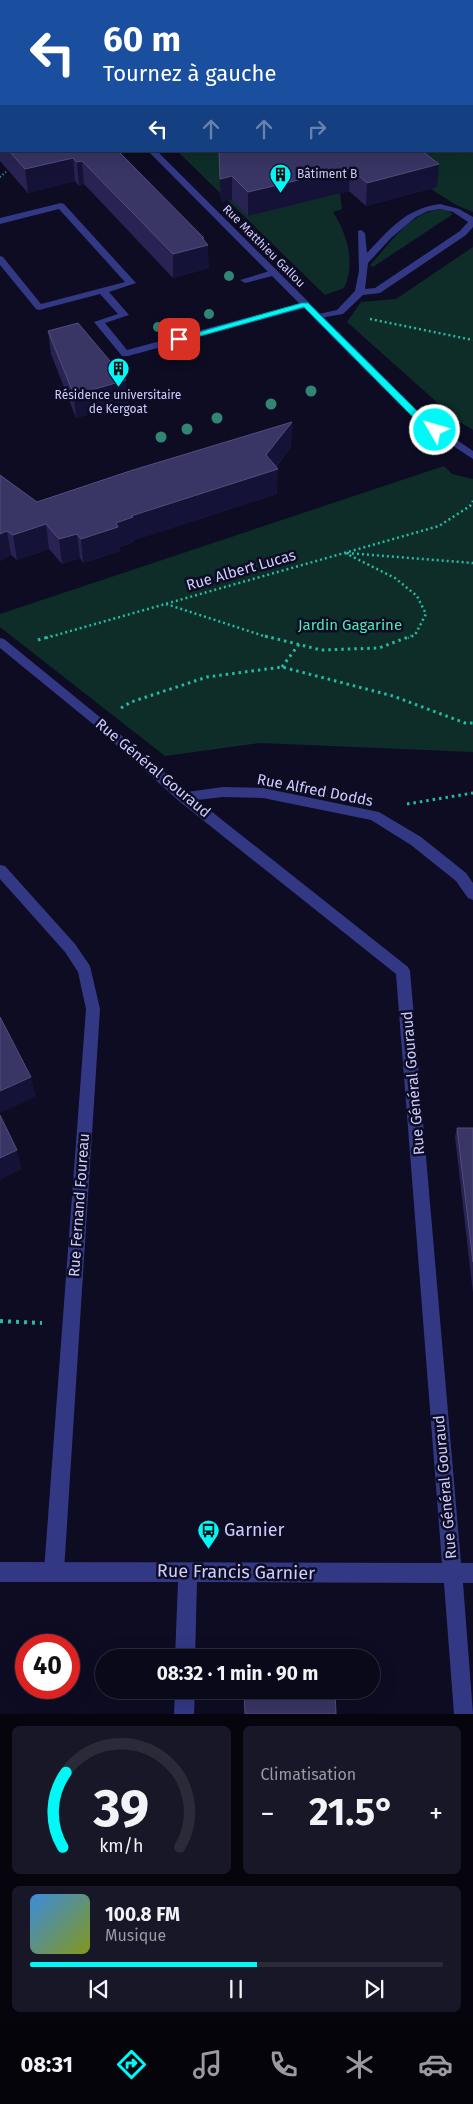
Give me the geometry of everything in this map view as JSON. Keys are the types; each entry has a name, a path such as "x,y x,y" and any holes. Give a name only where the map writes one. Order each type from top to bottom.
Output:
{"street":[{"name":"Rue Matthieu Gallou","path":"153,152 422,421 473,456"},
{"path":"0,221 61,206 131,283 39,308 0,259"},
{"path":"360,292 377,291 463,233 473,221 464,214 446,206 429,206 415,212 364,262"},
{"path":"317,317 340,312 360,292 364,271 361,233"},
{"path":"245,280 273,273"},
{"path":"102,290 124,315 99,322 125,354 305,304"},
{"name":"Rue Général Gouraud","path":"4,645 97,721 184,797 404,971 464,1714"},
{"name":"Rue Alfred Dodds","path":"184,797 223,792 263,793 374,816 424,847 461,877 473,894"},
{"name":"Rue Fernand Foureau","path":"0,870 70,948 85,970 93,1009 54,1571"},
{"path":"185,1649 188,1571"},
{"name":"Rue Francis Garnier","path":"0,1572 473,1573"},
{"path":"184,1714 185,1699"}],"path":[{"path":"0,177 6,172"},
{"path":"370,319 473,340"},
{"name":"Rue Albert Lucas","path":"4,645 165,604 439,526 470,506 473,501"},
{"path":"344,553 473,563"},
{"path":"165,604 259,635 321,650 379,648 415,635 426,614 417,596 395,578 344,553"},
{"path":"282,667 299,644"},
{"path":"97,721 131,702 207,677 282,667 393,696 465,723 473,723"},
{"path":"404,804 473,792"},
{"path":"0,1321 70,1324"}],"green space":[{"path":"178,152 249,152 219,167 222,177 237,199 340,193 342,209 333,212 346,239 349,259 348,278 344,288 325,295"},
{"path":"392,152 473,152 473,212 456,205 431,189 436,187"},
{"path":"440,209 453,214 373,267 370,265 410,223 419,216"},
{"path":"473,247 473,430 458,421 347,322 361,302 396,299"},
{"name":"Jardin Gagarine","path":"444,466 452,474 473,479 473,752 260,743 165,756 0,627 0,614"}],"building":[{"path":"10,152 119,152 204,238 202,238 208,245 173,254 82,161 77,162 73,158 25,169"},
{"path":"219,152 423,152 439,164 367,183 350,168 248,192 232,176 220,179"},
{"path":"78,323 126,380 74,395 48,331"},
{"path":"292,422 266,455 278,469 131,516 133,517 116,523 118,527 81,539 77,534 59,539 46,524 13,535 7,531 0,534 0,475 37,502 133,470"},
{"path":"0,1017 31,1077 0,1091"},
{"path":"0,1115 17,1150 0,1158"},
{"path":"457,1128 473,1128 473,1262"},
{"path":"244,1699 335,1699 336,1714 245,1714"}],"place":[{"name":"Bâtiment B","path":"281,193"},
{"name":"Résidence universitaire de Kergoat","path":"118,387"},
{"name":"Garnier","path":"208,1549"}],"route":[{"path":"179,339 305,304 422,421 435,430"}]}
